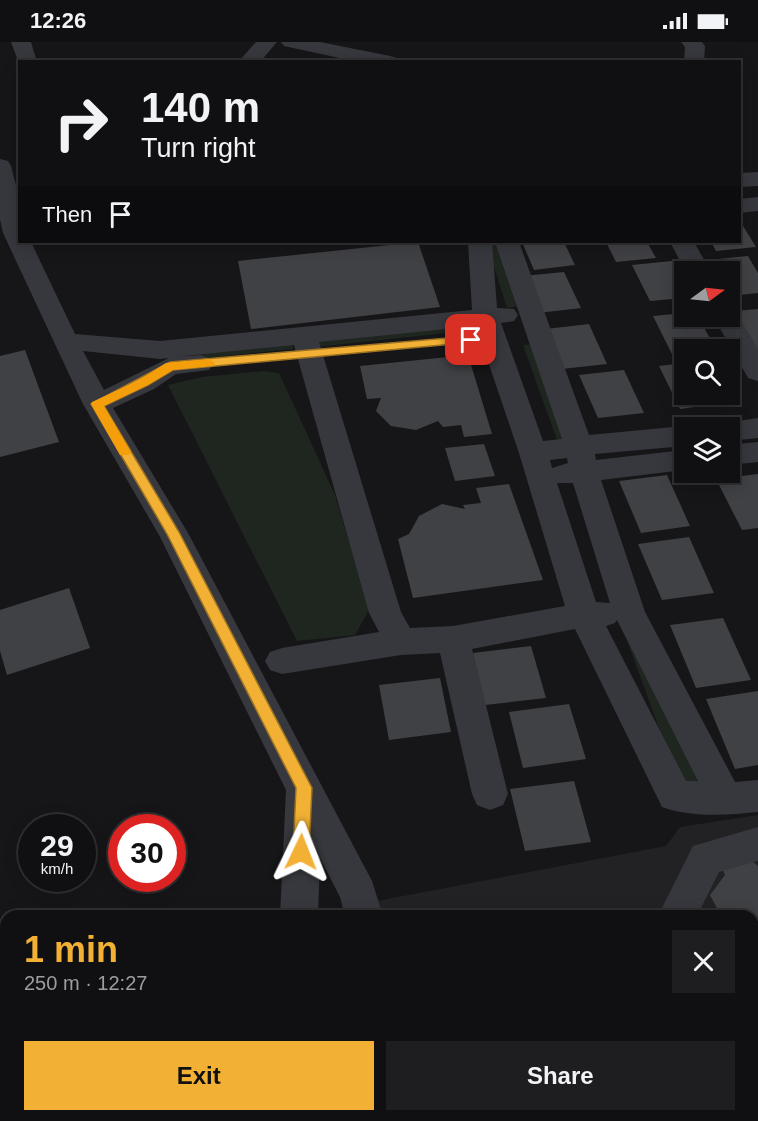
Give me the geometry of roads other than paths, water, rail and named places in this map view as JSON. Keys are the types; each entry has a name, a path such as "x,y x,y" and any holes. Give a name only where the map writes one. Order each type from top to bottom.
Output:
{"street":[{"path":"21,42 26,60"},
{"path":"250,60 267,42"},
{"path":"291,42 380,60"},
{"path":"691,42 695,46 694,60"},
{"path":"0,166 18,239"},
{"path":"741,180 758,179"},
{"path":"741,206 758,204"},
{"path":"20,243 97,404 173,532 358,894 362,910"},
{"path":"480,243 490,327 537,465 584,615 675,796 742,798"},
{"path":"507,243 581,458 629,612 742,798"},
{"path":"683,243 693,261"},
{"path":"97,404 144,383 170,366 307,345 535,324"},
{"path":"732,327 758,372"},
{"path":"65,341 160,350 307,345"},
{"path":"307,345 385,613 400,642"},
{"path":"740,430 758,428"},
{"path":"537,465 674,438"},
{"path":"740,454 758,452"},
{"path":"581,458 674,460"},
{"path":"282,661 400,642 453,639 584,615 629,612"},
{"path":"453,639 490,794"},
{"path":"298,910 304,788"},
{"path":"680,910 706,858 758,844"}]}
